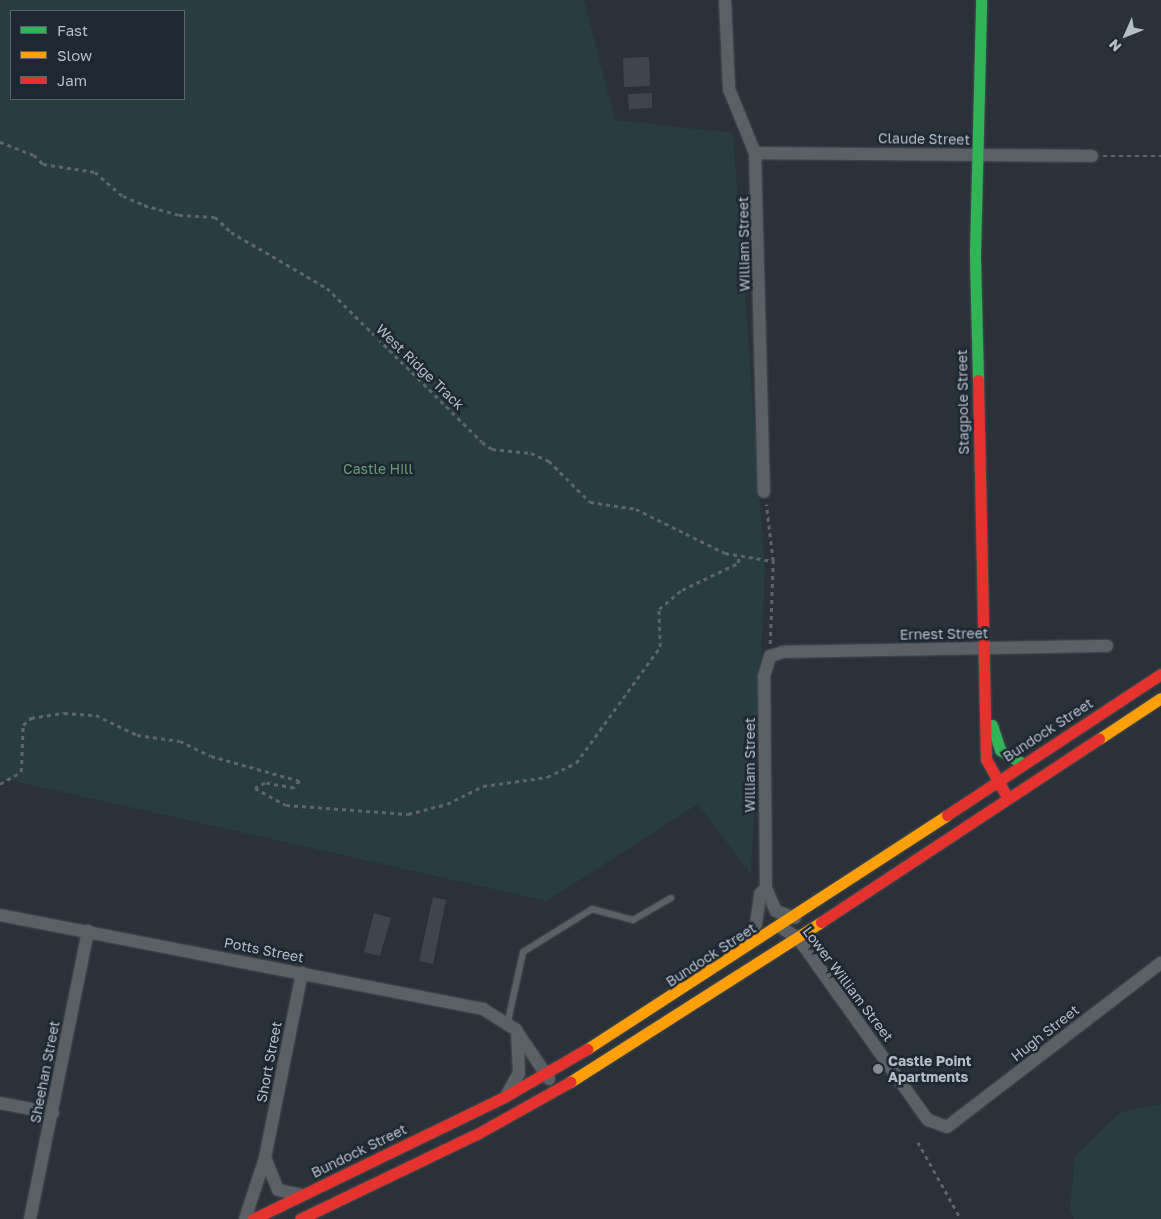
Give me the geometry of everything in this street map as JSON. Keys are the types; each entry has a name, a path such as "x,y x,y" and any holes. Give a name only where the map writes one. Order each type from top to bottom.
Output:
{"main road":[{"name":"Stagpole Street","path":"982,0 976,155 986,759 1008,797"},
{"name":"Bundock Street","path":"252,1219 506,1096 546,1074 796,918 1023,764 1161,674"},
{"path":"300,1219 557,1092 798,938 1008,797 1161,698"},
{"path":"985,711 1000,750 1023,764"}],"street":[{"name":"William Street","path":"725,0 729,89 755,153 764,492"},
{"name":"Claude Street","path":"755,153 1092,156"},
{"name":"Ernest Street","path":"764,665 774,654 782,652 1106,646"},
{"name":"William Street","path":"764,665 766,888 776,912 796,918"},
{"name":"William Street","path":"756,924 760,894 766,888"},
{"name":"Potts Street","path":"0,915 458,1003 512,1026"},
{"name":"Lower William Street","path":"780,928 798,938 928,1120 947,1127"},
{"name":"Sheehan Street","path":"30,1219 53,1113 88,931"},
{"name":"Hugh Street","path":"947,1127 1161,963"},
{"name":"Short Street","path":"245,1219 265,1158 302,972"},
{"path":"512,1026 557,1092"},
{"path":"506,1096 519,1072 512,1026"},
{"path":"0,1103 53,1113"},
{"name":"Short Street","path":"265,1158 269,1176 278,1190 303,1195"}],"lane":[{"path":"512,1026 523,952 592,909 633,920 671,898"}],"path":[{"name":"West Ridge Track","path":"0,142 34,155 43,164 95,172 123,196 144,206 179,215 215,217 231,232 327,288 492,449 531,453 549,462 590,502 636,509 668,522 702,544 739,555 773,561"},
{"path":"1092,156 1161,156"},
{"path":"764,492 773,561 770,649 764,665"},
{"path":"0,784 21,772 23,725 31,718 64,713 96,716 137,735 180,741 211,756 300,781 294,788 265,783 255,788 286,806 408,814 447,804 484,786 548,777 576,764 660,647 659,609 682,590 738,563 739,555"},
{"path":"918,1142 961,1219"}],"green space":[{"name":"Castle Hill","path":"0,0 584,0 615,120 733,133 765,568 751,874 698,804 547,901 0,778"},
{"path":"1161,1104 1161,1219 1074,1219 1070,1208 1075,1156 1121,1112"}],"building":[{"path":"649,57 650,86 624,87 623,58"},
{"path":"652,93 652,108 629,109 628,94"},
{"path":"433,897 446,900 433,964 419,961"},
{"path":"374,913 391,918 380,956 364,952"}],"traffic: fast":[{"path":"978,380 975,254 981,0"},
{"path":"992,725 1000,750 1023,764"}],"traffic: slow":[{"path":"1099,739 1161,698"},
{"path":"587,1049 947,815"},
{"path":"570,1082 821,922"}],"traffic: jam":[{"path":"978,380 986,759 1004,792"},
{"path":"947,815 1161,674"},
{"path":"821,922 1099,739"},
{"path":"253,1219 506,1096 587,1049"},
{"path":"300,1219 477,1134 570,1082"}],"place":[{"name":"Castle Point Apartments","path":"878,1069"}]}
